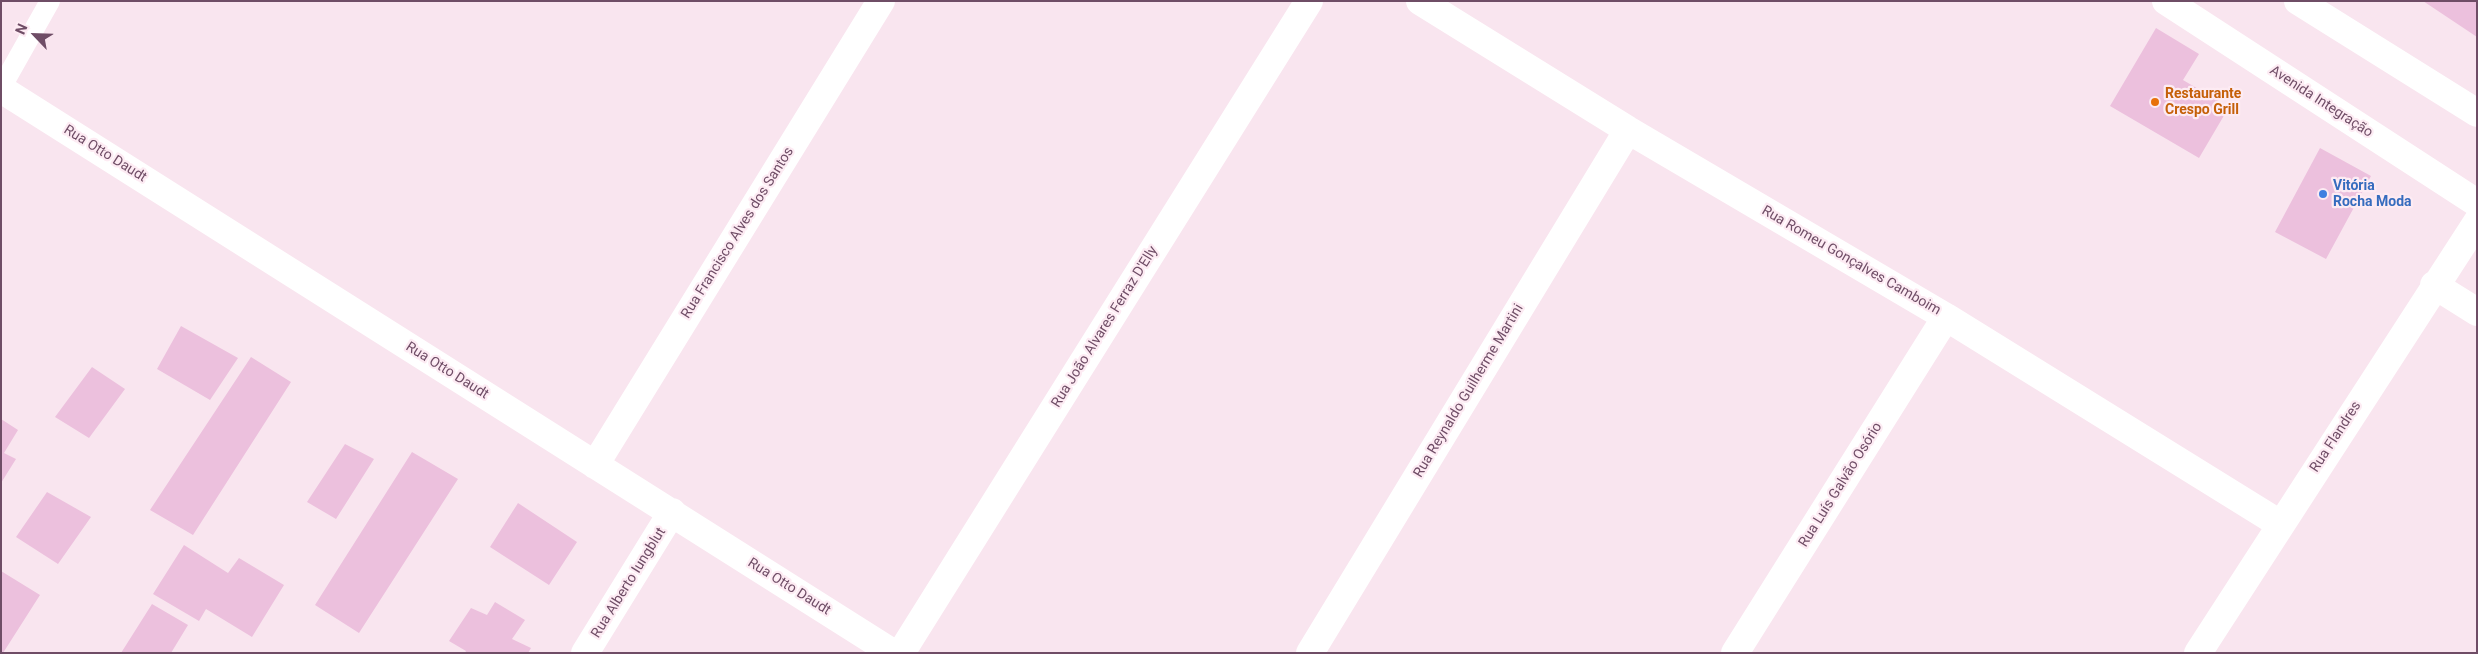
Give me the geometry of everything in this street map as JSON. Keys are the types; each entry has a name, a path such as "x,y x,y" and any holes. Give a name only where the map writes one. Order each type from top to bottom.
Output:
{"street":[{"name":"Rua Francisco Alves dos Santos","path":"595,465 881,1"},
{"name":"Rua João Alvares Ferraz D'Elly","path":"901,653 1310,1"},
{"name":"Rua Romeu Gonçalves Camboim","path":"1420,1 1628,130 1946,317 2280,524"},
{"name":"Avenida Integração","path":"2166,1 2477,202"},
{"path":"2298,1 2477,113"},
{"name":"Rua Otto Daudt","path":"1,88 893,653"},
{"name":"Rua Reynaldo Guilherme Martini","path":"1310,653 1628,130"},
{"name":"Rua Flandres","path":"2198,653 2434,285 2477,222"},
{"path":"2434,285 2477,312"},
{"name":"Rua Luís Galvão Osório","path":"1735,653 1946,317"},
{"name":"Rua Alberto Iungblut","path":"585,653 672,512"}],"lane":[{"path":"1,88 50,1"}],"building":[{"path":"2423,1 2477,1 2477,37"},
{"path":"2156,28 2199,54 2183,80 2229,107 2199,158 2110,106"},
{"path":"2320,148 2371,176 2326,259 2275,232"},
{"path":"181,326 238,358 210,400 157,369"},
{"path":"251,357 291,382 193,535 150,510"},
{"path":"92,367 125,389 89,438 55,417"},
{"path":"1,419 18,430 4,453 16,459 1,483"},
{"path":"345,444 374,459 336,519 307,502"},
{"path":"412,452 458,479 359,633 315,605"},
{"path":"47,492 91,517 58,564 16,537"},
{"path":"518,503 577,542 549,585 490,547"},
{"path":"184,545 228,573 239,558 284,585 252,637 206,609 199,621 153,594"},
{"path":"1,571 40,595 3,653 1,653"},
{"path":"495,602 525,620 512,639 531,648 528,653 465,653 466,651 449,641 471,608 487,615"},
{"path":"152,604 188,625 171,653 121,653"}],"place":[{"name":"Restaurante Crespo Grill","path":"2155,102"},
{"name":"Vitória Rocha Moda","path":"2323,194"}]}
